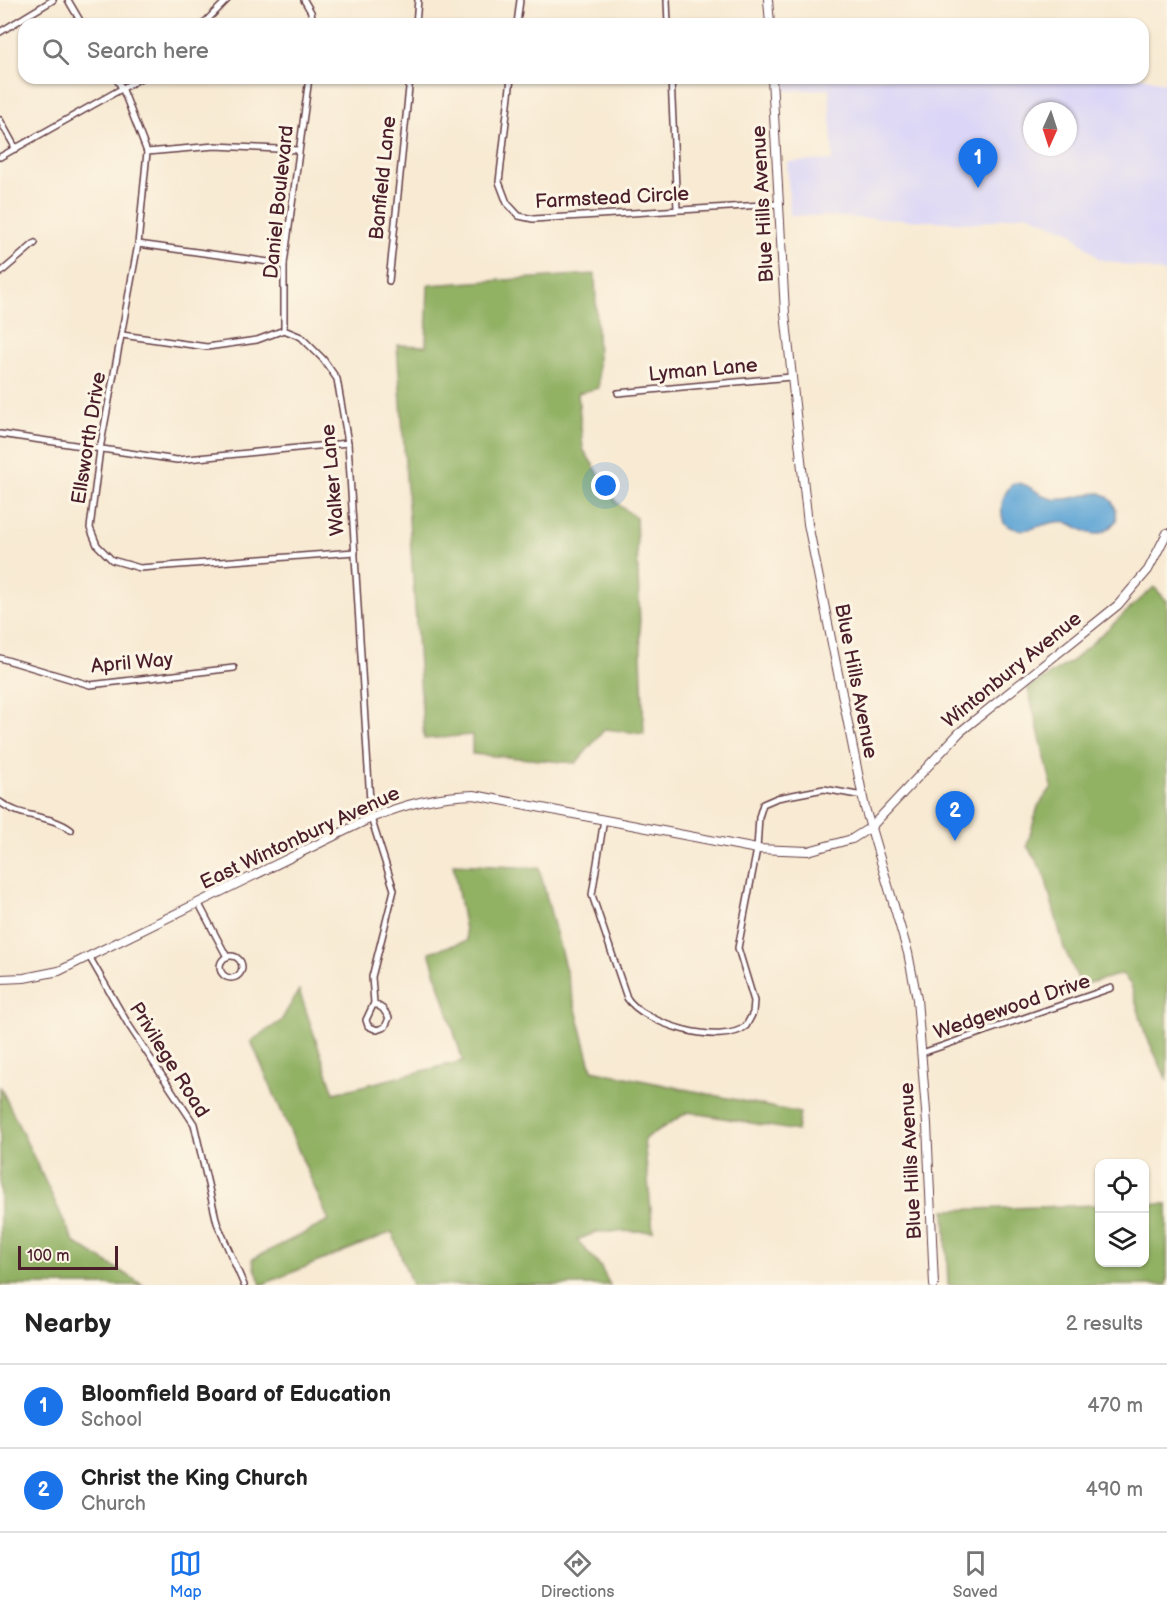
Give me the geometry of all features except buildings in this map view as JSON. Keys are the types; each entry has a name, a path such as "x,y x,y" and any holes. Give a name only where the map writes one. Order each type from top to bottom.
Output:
{"main road":[{"path":"768,0 770,18"},
{"name":"Blue Hills Avenue","path":"772,84 791,377 808,524 863,796 908,953 917,999 934,1285"},
{"name":"Wintonbury Avenue","path":"871,827 960,732 1118,605 1148,570 1167,533"},
{"name":"East Wintonbury Avenue","path":"0,979 24,978 59,971 90,958 371,818 410,803 443,796 474,795 757,849 820,849 852,839 871,827"}],"street":[{"path":"23,18 53,0"},
{"path":"68,0 78,18"},
{"path":"209,18 227,0"},
{"path":"304,0 312,18"},
{"path":"416,18 418,0"},
{"path":"518,18 520,0"},
{"path":"667,0 668,18"},
{"path":"0,32 18,21"},
{"name":"Ellsworth Drive","path":"120,84 147,153 138,244 100,449 90,528 97,545 112,560 140,568 355,552"},
{"path":"0,157 132,84"},
{"name":"Daniel Boulevard","path":"284,330 284,264 308,84"},
{"name":"Banfield Lane","path":"389,281 409,84"},
{"name":"Farmstead Circle","path":"510,84 499,182 507,203 519,216 533,219 779,204"},
{"path":"671,84 677,209"},
{"path":"0,120 16,149"},
{"path":"147,153 215,146 299,150"},
{"path":"0,273 35,243"},
{"path":"138,244 284,264"},
{"path":"122,335 207,347 257,339 284,330"},
{"name":"Walker Lane","path":"284,330 308,344 323,358 337,379 348,443 371,818 394,891 372,977 374,1003"},
{"name":"Lyman Lane","path":"618,393 791,377"},
{"path":"0,435 177,460 348,443"},
{"name":"April Way","path":"0,658 90,685 234,668"},
{"path":"604,819 592,895 624,990 632,1004 643,1014 661,1023 728,1035 740,1031 750,1021 753,998 738,948 757,849 760,811 768,801 824,789 863,796"},
{"path":"0,802 11,810 63,824 72,830"},
{"path":"199,904 227,957"},
{"path":"234,956 242,963 242,970 235,978 225,977 220,972 220,964 227,957 234,956"},
{"name":"Privilege Road","path":"90,958 128,1024 194,1124 217,1223 244,1285"},
{"name":"Wedgewood Drive","path":"922,1053 1111,988"},
{"path":"374,1003 383,1009 389,1018 385,1027 377,1030 368,1026 366,1020 374,1003"}],"shaded area":[{"path":"1149,79 1167,84 1167,273 1099,259 1070,231 1026,214 977,223 790,215 787,162 833,160 829,89 783,91 782,84 1149,84"}],"green space":[{"path":"595,274 599,388 578,393 583,449 617,503 636,518 644,734 605,729 576,763 472,754 472,735 424,739 397,345 426,346 428,285"},
{"path":"1154,587 1167,601 1167,1080 1145,1033 1131,985 1122,974 1081,985 1064,948 1044,873 1027,846 1038,806 1052,787 1028,688 1072,661"},
{"path":"453,864 539,868 592,1070 800,1113 797,1131 688,1112 644,1139 653,1231 597,1232 577,1240 600,1266 610,1285 412,1285 392,1232 261,1285 252,1259 329,1221 251,1041 281,1021 299,990 334,1093 463,1061 429,952 467,941"},
{"path":"0,1086 74,1242 143,1285 0,1285"},
{"path":"1149,1204 1167,1204 1167,1285 948,1285 945,1210 1095,1205 1095,1267 1149,1267"}],"water":[{"path":"1014,483 1025,485 1053,499 1100,493 1108,497 1113,504 1116,521 1105,531 1097,534 1063,522 1024,530 1011,527 1004,523 1002,507 1004,496"}],"place":[{"name":"Bloomfield Board of Education","path":"978,188"},
{"name":"Christ the King Church","path":"955,841"}]}
